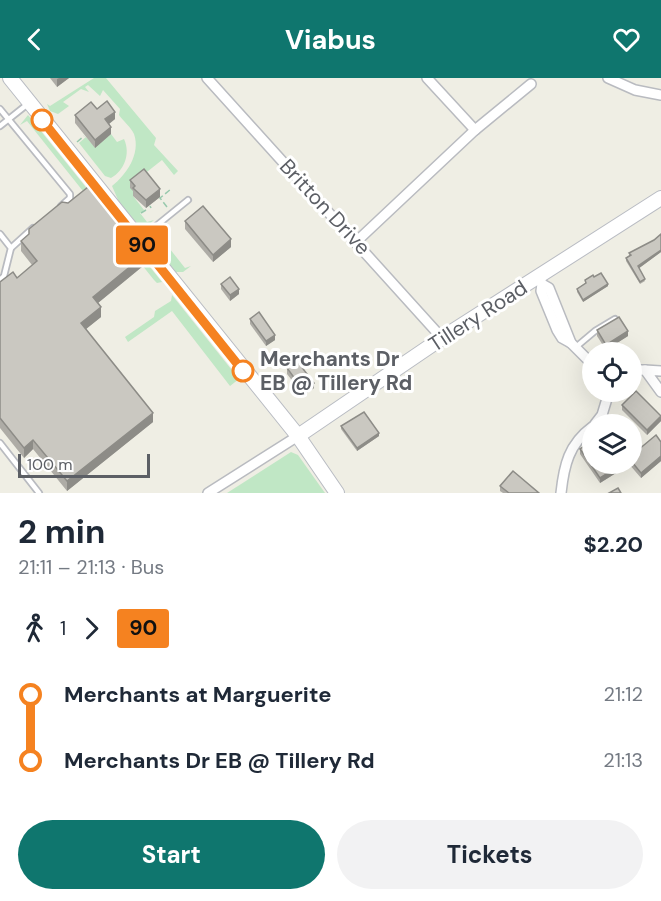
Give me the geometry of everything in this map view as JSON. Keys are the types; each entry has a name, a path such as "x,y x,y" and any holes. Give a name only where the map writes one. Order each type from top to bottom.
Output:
{"main road":[{"path":"9,78 298,436 337,493"},
{"name":"Tillery Road","path":"298,436 442,338 541,280 661,198"}],"street":[{"name":"Britton Drive","path":"207,78 357,241 442,338"},
{"path":"427,78 475,130"},
{"path":"608,78 635,90 661,95"},
{"path":"357,241 475,130 531,84"},
{"path":"541,280 549,288 574,345 582,353"},
{"path":"645,370 661,371"},
{"path":"645,370 661,392"},
{"path":"208,493 298,436"},
{"path":"561,493 566,461 572,447 582,437"}],"lane":[{"path":"0,126 29,103"},
{"path":"0,109 70,194 70,198 51,213"},
{"path":"138,240 188,200"},
{"path":"0,279 4,276 11,249 38,224"},
{"path":"0,234 11,249"},
{"path":"574,345 615,319"},
{"path":"0,443 39,493"}],"path":[{"path":"77,142 85,135"},
{"path":"167,207 160,198 171,189"},
{"path":"141,213 146,210"}],"green space":[{"path":"94,78 106,78 156,138 154,145 178,171 174,175 162,160 138,179 133,196 144,210 140,213 147,222 154,220 145,228 140,227 119,202 112,186 131,163 136,142 131,129 119,115 120,109 103,90 100,96 88,85 85,87 89,92 81,89 63,102 69,106 58,114 50,111 47,104 50,106"},
{"path":"28,115 162,282 157,283 154,280 27,121 20,125"},
{"path":"111,134 117,142 124,139 127,150 123,167 111,178 105,176 79,143 86,137 95,147"},
{"path":"161,229 158,234 185,268 191,266 183,272 176,272 151,241 152,236"},
{"path":"172,295 239,379 230,386 172,311 128,342 125,337 154,317 155,311 171,301"},
{"path":"291,452 298,455 325,493 227,493"}],"building":[{"path":"107,101 115,112 105,119 111,127 95,140 75,115 91,102 97,109"},
{"path":"144,169 160,189 146,200 133,188 135,186 130,180"},
{"path":"88,187 143,256 93,297 101,307 81,323 153,413 67,481 33,440 24,448 0,418 0,282 13,272 17,278 37,261 21,241 29,234 29,229 62,202 68,203"},
{"path":"203,206 231,239 213,255 185,221"},
{"path":"661,234 661,250 638,266 645,279 640,282 626,258 631,255 629,253"},
{"path":"601,273 608,284 583,300 577,289 586,283 585,280"},
{"path":"230,277 239,289 230,295 221,284"},
{"path":"259,312 275,335 266,341 250,319"},
{"path":"619,317 628,331 611,342 604,342 597,330"},
{"path":"297,361 314,383 307,388 301,381 298,383 287,368"},
{"path":"642,397 661,416 647,430 642,425 642,414 631,414 622,405 625,402 642,402"},
{"path":"364,412 379,433 357,448 341,426"},
{"path":"656,435 661,442 661,456 642,472 642,447"},
{"path":"513,471 539,493 509,493 500,486"},
{"path":"618,488 621,493 609,493"}],"bus line":[{"name":"90","path":"42,120 243,371"}],"place":[{"name":"Merchants Dr EB @ Tillery Rd","path":"243,371"}]}
